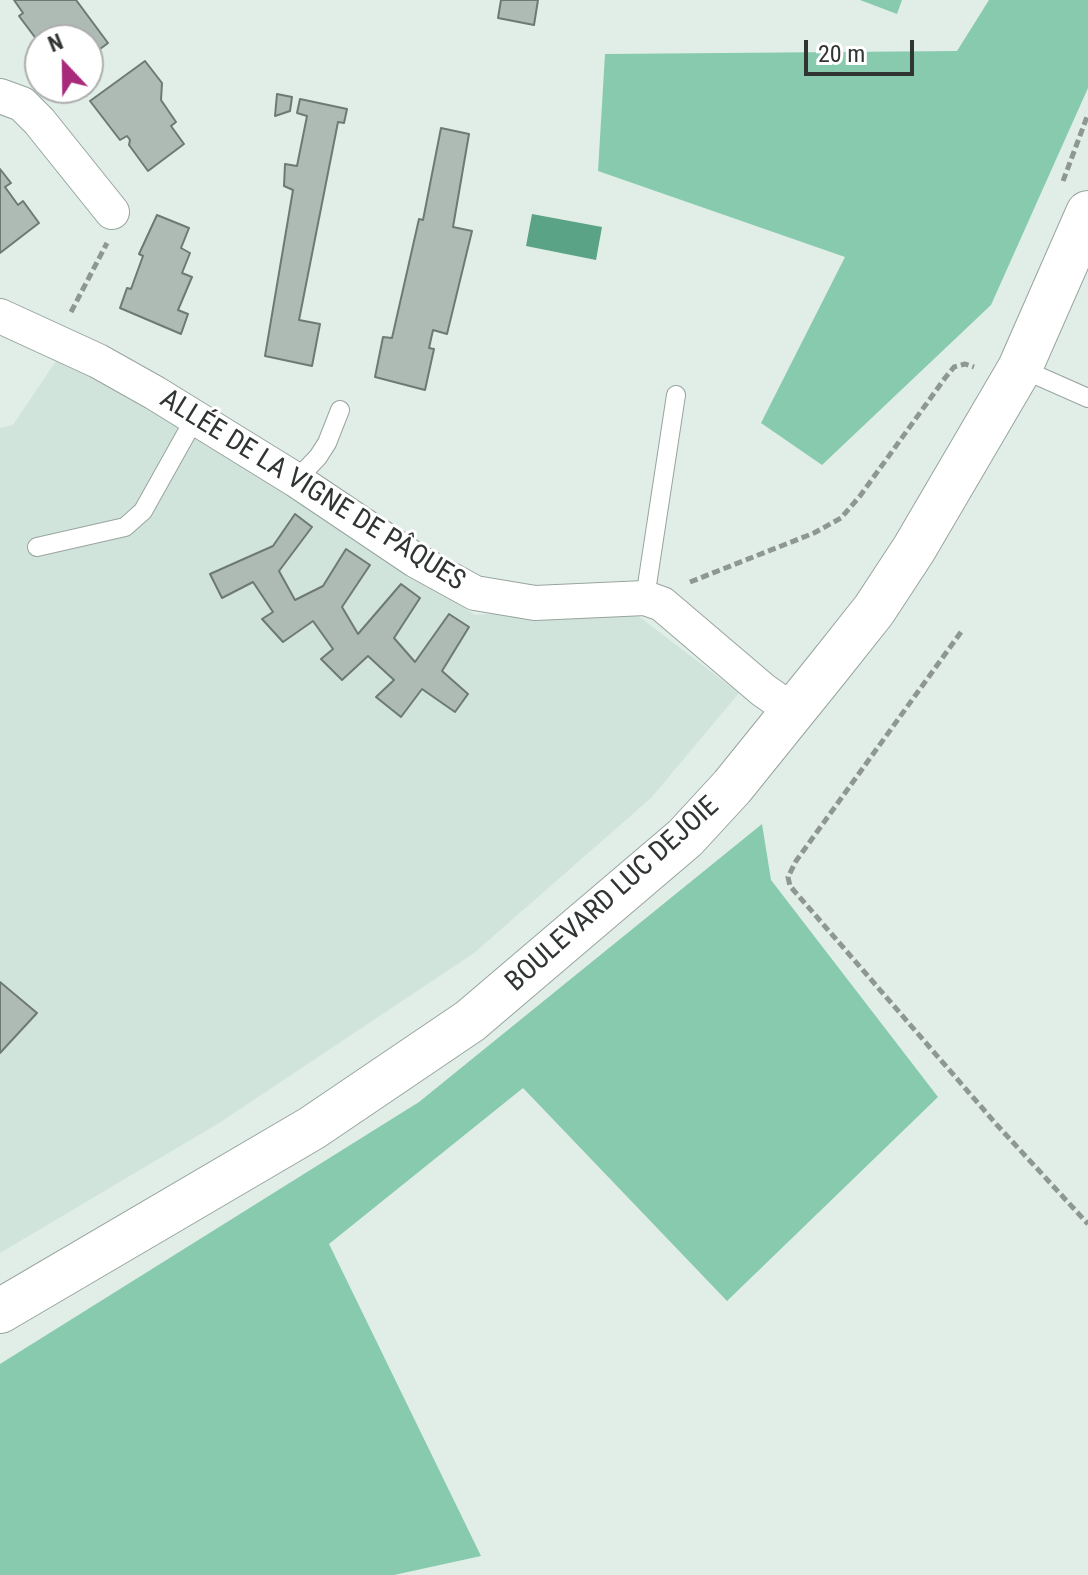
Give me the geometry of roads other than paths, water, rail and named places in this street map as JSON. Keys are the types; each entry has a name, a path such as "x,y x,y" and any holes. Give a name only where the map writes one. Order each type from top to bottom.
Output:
{"main road":[{"name":"BOULEVARD LUC DEJOIE","path":"0,1311 312,1128 470,1021 685,838 732,787 874,610 914,549 1073,203"}],"street":[{"path":"0,96 22,104 39,121 112,212"},
{"name":"ALLÉE DE LA VIGNE DE PÂQUES","path":"0,316 98,361 296,480 415,560 475,593 535,603 654,601"},
{"path":"654,601 793,711"}],"lane":[{"path":"999,364 1088,398"},
{"path":"654,601 676,395"},
{"path":"296,480 327,443 340,410"},
{"path":"37,547 125,527 143,511 195,418"}]}
